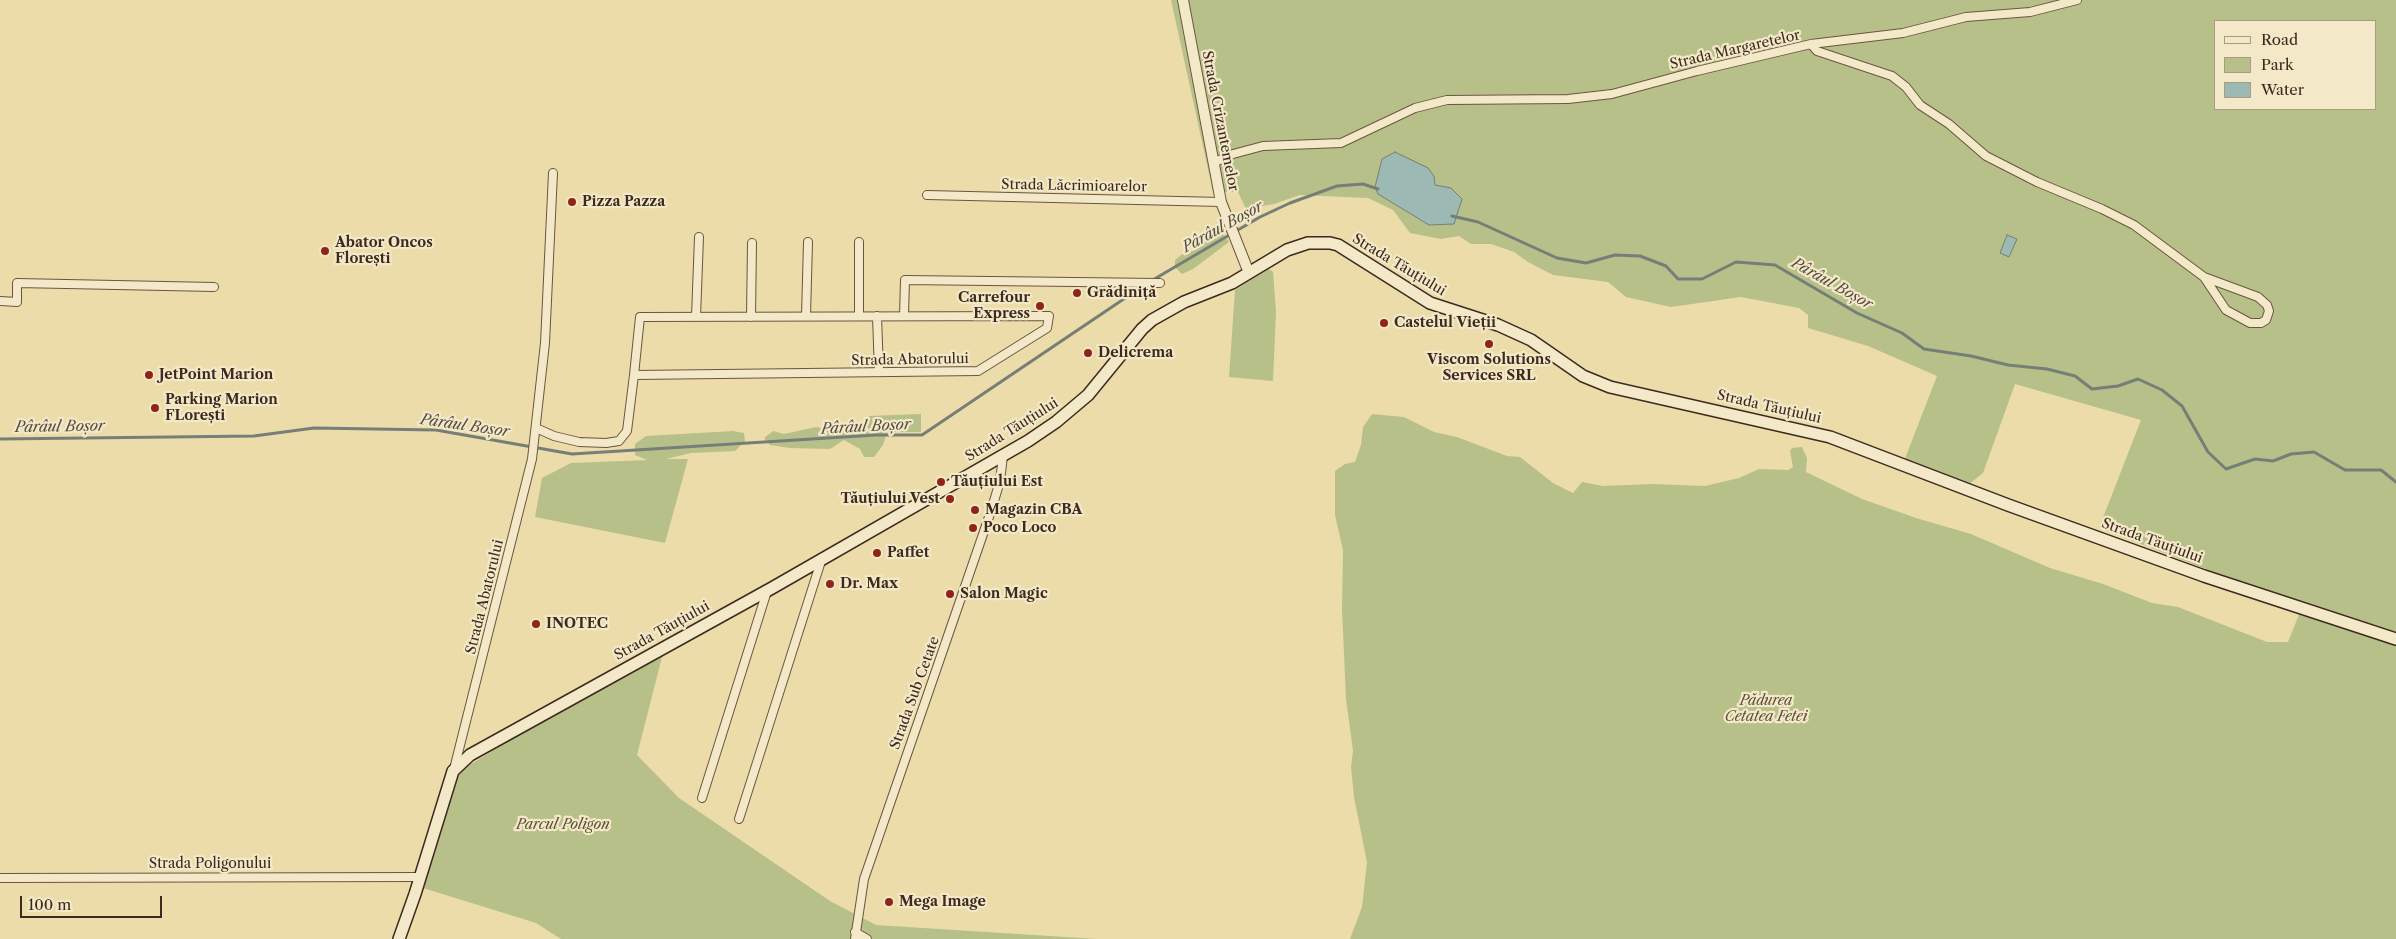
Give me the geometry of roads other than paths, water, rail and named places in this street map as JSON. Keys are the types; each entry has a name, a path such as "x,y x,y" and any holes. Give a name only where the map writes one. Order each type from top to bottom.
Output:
{"main road":[{"name":"Strada Tăuțiului","path":"399,939 421,877 453,771 470,754 767,591 1003,456 1074,408 1105,376 1128,346 1152,320 1184,302 1245,275 1287,250 1308,243 1330,243 1347,251 1430,303 1498,325 1531,340 1583,376 1610,387 1830,437 2008,505 2204,576 2396,639"}],"street":[{"name":"Strada Crizantemelor","path":"1183,0 1221,202 1244,260 1245,275"},
{"path":"1811,44 1903,32 1966,17 2030,12 2077,0"},
{"name":"Strada Margaretelor","path":"1215,162 1233,154 1263,146 1341,143 1415,108 1447,100 1568,99 1612,94 1697,71 1811,44 1817,52 1892,76 1906,87 1920,105 1949,124 1986,156 2037,182 2102,208 2134,225 2204,277 2258,297 2268,305 2269,311 2266,320 2261,323 2250,323 2226,310 2204,277"},
{"name":"Strada Abatorului","path":"453,771 532,459 545,334 553,173"},
{"name":"Strada Lăcrimioarelor","path":"926,195 1221,202"},
{"path":"696,317 698,237"},
{"path":"806,316 808,242"},
{"path":"859,242 859,316"},
{"path":"751,316 752,243"},
{"path":"904,316 905,280 1160,283"},
{"path":"0,301 17,302 17,282 214,287"},
{"path":"877,316 879,372"},
{"name":"Strada Abatorului","path":"536,428 579,442 619,441 627,431 640,317 1048,316 1047,328 978,371 634,375"},
{"name":"Strada Sub Cetate","path":"855,936 864,879 991,511 1000,481 1003,456"},
{"path":"739,818 822,558"},
{"path":"702,798 767,591"},
{"name":"Strada Poligonului","path":"0,878 421,877"},
{"path":"855,936 867,939"}],"water":[{"path":"1395,152 1428,168 1434,176 1435,185 1451,188 1462,199 1454,224 1429,225 1378,194 1375,187 1382,159"},
{"path":"2007,235 2017,239 2009,257 2000,253"}],"waterway":[{"name":"Pârâul Boșor","path":"1151,281 1260,217 1290,203 1337,186 1363,184 1378,189"},
{"name":"Pârâul Boșor","path":"1452,216 1478,222 1557,258 1586,263 1615,255 1640,256 1666,266 1678,279 1702,279 1736,262 1775,265 1857,313 1902,333 1924,349 1971,356 2008,365 2047,369 2075,376 2092,389 2118,386 2138,379 2162,390 2182,406 2208,452 2226,469 2255,459 2273,461 2291,454 2314,452 2345,470 2381,470 2396,482"},
{"name":"Pârâul Boșor","path":"0,439 254,436 314,428 436,430 572,454 876,435 922,435 1146,284"}],"place":[{"name":"Pizza Pazza","path":"572,202"},
{"name":"Abator Oncos Florești","path":"325,251"},
{"name":"Grădiniță","path":"1077,293"},
{"name":"Carrefour Express","path":"1040,306"},
{"name":"Castelul Vieții","path":"1384,323"},
{"name":"Viscom Solutions Services SRL","path":"1489,344"},
{"name":"Delicrema","path":"1088,353"},
{"name":"JetPoint Marion","path":"149,375"},
{"name":"Parking Marion FLorești","path":"155,408"},
{"name":"Tăuțiului Est","path":"941,482"},
{"name":"Tăuțiului Vest","path":"950,499"},
{"name":"Magazin CBA","path":"975,510"},
{"name":"Poco Loco","path":"973,528"},
{"name":"Paffet","path":"877,553"},
{"name":"Dr. Max","path":"830,584"},
{"name":"Salon Magic","path":"950,594"},
{"name":"INOTEC","path":"536,624"},
{"name":"Mega Image","path":"889,902"}],"park label":[{"name":"Pădurea Cetatea Fetei","path":"1766,710"},
{"name":"Parcul Poligon","path":"563,825"}]}
